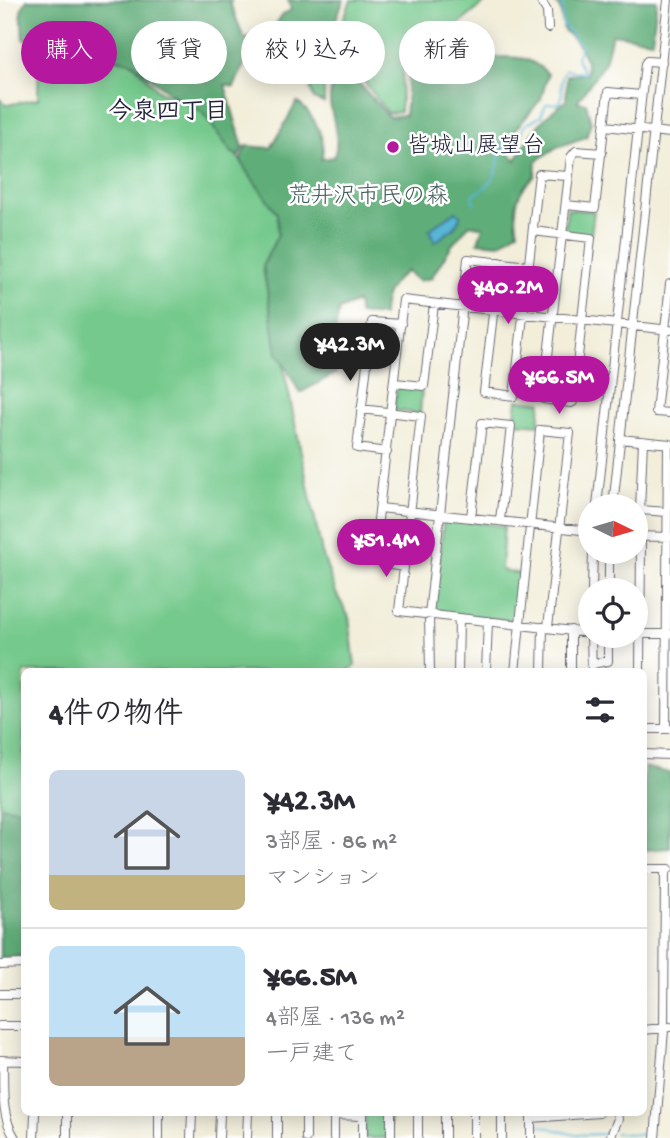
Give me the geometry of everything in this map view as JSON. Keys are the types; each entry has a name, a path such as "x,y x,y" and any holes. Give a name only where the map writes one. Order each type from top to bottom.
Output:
{"street":[{"path":"540,0 547,11 548,28"},
{"path":"614,494 668,0"},
{"path":"598,494 645,64 647,61 662,62"},
{"path":"566,205 595,208 608,92 641,95"},
{"path":"605,126 670,133"},
{"path":"533,231 562,235 591,238 573,402 543,399 562,235 566,205 568,176 571,157 576,151 602,153"},
{"path":"499,262 484,392 514,396 539,173 568,176"},
{"path":"430,668 429,615 468,259 529,266"},
{"path":"670,284 668,330 656,412 670,413"},
{"path":"404,567 384,564 375,546 404,300 668,330"},
{"path":"395,383 424,386 433,304"},
{"path":"387,452 357,448 361,409 372,322 401,324"},
{"path":"331,359 353,340 370,341"},
{"path":"361,409 421,416 399,611 578,631"},
{"path":"471,517 482,423 511,426 500,520"},
{"path":"515,668 540,430 570,433 542,668"},
{"path":"620,439 669,444 668,729 647,729"},
{"path":"643,441 640,510 667,512"},
{"path":"380,508 578,529"},
{"path":"648,537 669,537"},
{"path":"458,668 459,618"},
{"path":"486,668 488,621"},
{"path":"570,668 571,630"},
{"path":"648,634 668,634"},
{"path":"591,648 592,668 608,661 608,648"},
{"path":"639,648 640,668"},
{"path":"647,754 670,755"},
{"path":"647,869 667,869 665,1074 655,1138"},
{"path":"0,965 21,964"},
{"path":"0,994 21,994"},
{"path":"0,1026 21,1026"},
{"path":"647,1030 667,1028"},
{"path":"15,1138 6,1126 1,1060 21,1061"},
{"path":"34,1138 35,1116"},
{"path":"67,1116 67,1138"},
{"path":"159,1116 159,1138"},
{"path":"191,1138 192,1116"},
{"path":"219,1138 220,1116"},
{"path":"247,1138 248,1116"},
{"path":"277,1116 277,1138"},
{"path":"306,1116 306,1138"},
{"path":"334,1116 334,1138"},
{"path":"363,1116 363,1138"},
{"path":"391,1116 391,1138"},
{"path":"418,1116 418,1138"},
{"path":"445,1116 445,1138"},
{"path":"474,1116 474,1138"},
{"path":"502,1116 502,1138"},
{"path":"531,1116 531,1138"},
{"path":"610,1138 618,1116"}],"green space":[{"path":"27,0 232,0 230,3 241,30 241,71 234,87 225,85 243,147 239,156 232,153 202,112 159,84 227,84 227,21 131,21 131,62 117,59 117,21 22,21 21,10"},
{"path":"288,0 344,0 335,21 278,21 291,10"},
{"path":"351,0 488,0 463,21 399,21 399,84 402,84 400,112 388,113 366,84 385,84 385,21 343,21"},
{"name":"荒井沢市民の森","path":"553,0 657,0 652,40 612,34 605,62 577,102 586,103 591,122 586,137 557,147 536,161 535,176 520,194 516,207 518,231 500,244 478,242 483,227 470,224 452,245 431,278 418,281 407,271 396,280 386,296 383,316 359,314 357,302 339,310 331,352 336,373 300,393 277,353 263,265 278,234 277,213 245,169 241,159 246,146 271,148 297,102 318,127 323,151 321,159 334,157 336,134 330,105 333,84 359,84 389,117 405,115 408,84 495,84 495,57 512,57 529,61 548,74 541,99 502,146 516,160 537,127 566,101 567,75 586,74 584,55 564,31 560,8"},
{"path":"117,55 131,63 131,84 153,84 159,91 203,110 278,212 280,234 263,269 322,553 336,593 349,617 355,666 21,668 21,810 0,812 0,99 6,105 38,99 38,84 117,84"},
{"path":"309,84 324,84 324,103 314,99"},
{"path":"567,209 594,211 591,235 565,232"},
{"path":"397,386 422,388 420,414 394,410"},
{"path":"517,400 541,402 539,425 514,423"},
{"path":"444,518 504,526 501,570 521,574 514,621 433,612"},
{"path":"647,768 670,773 670,848 647,850"},
{"path":"0,806 21,810 21,956 0,958"},
{"path":"365,1116 390,1116 389,1138 365,1138"}],"water":[{"path":"456,211 461,216 454,228 435,242 429,230"}],"waterway":[{"path":"474,203 472,195 491,182 501,150 511,135 520,136 525,125 541,116 546,104 560,103 562,78 566,69 584,74 577,58 581,46 563,25 562,0"},
{"path":"535,1124 575,1135 606,1134"},
{"path":"615,1133 645,1135"}],"place":[{"name":"皆城山展望台","path":"393,147"}],"district":[{"name":"今泉四丁目","path":"168,113"}]}
